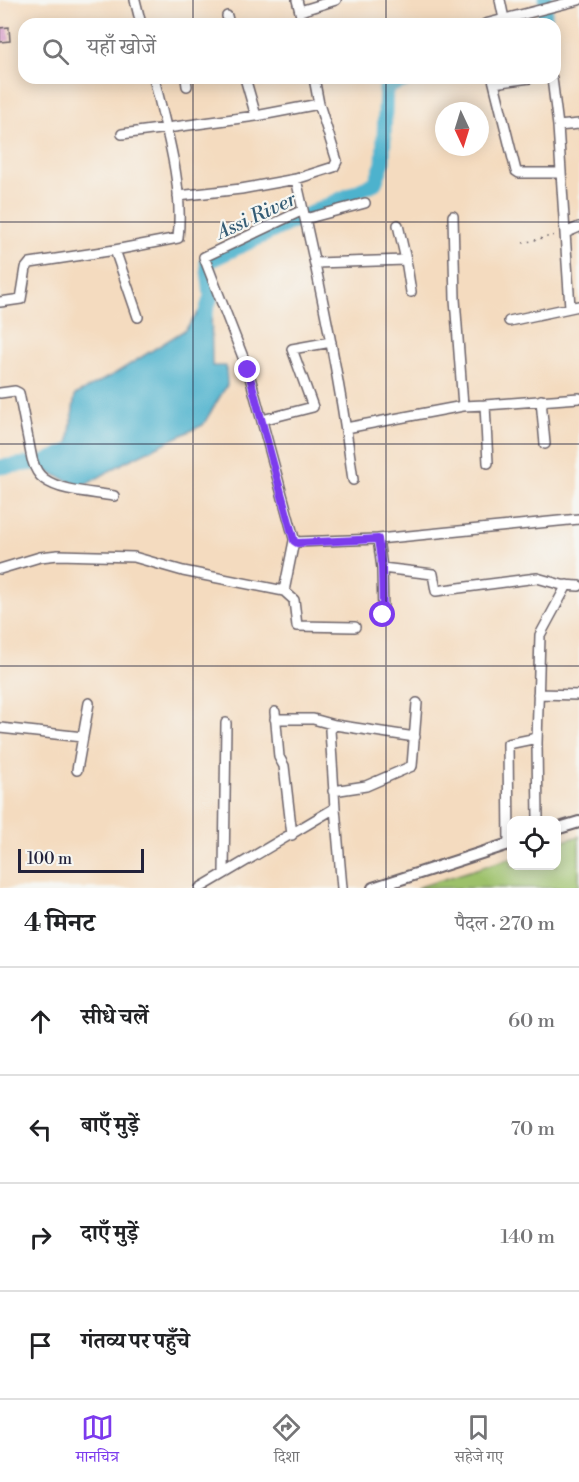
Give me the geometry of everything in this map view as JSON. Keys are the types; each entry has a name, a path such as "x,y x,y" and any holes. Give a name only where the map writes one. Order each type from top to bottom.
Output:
{"street":[{"path":"135,0 140,18"},
{"path":"297,0 302,18"},
{"path":"300,11 336,0"},
{"path":"500,0 504,18"},
{"path":"508,18 579,0"},
{"path":"0,302 17,301 23,296 26,268 30,263 178,238 178,196 155,84"},
{"path":"247,84 256,116"},
{"path":"178,196 241,189 296,178 334,167 337,161 315,84"},
{"path":"494,84 516,171 519,173 560,173"},
{"path":"509,321 575,306 565,233 553,84"},
{"path":"122,134 256,116 319,104"},
{"path":"558,126 579,124"},
{"path":"296,178 316,263 331,342 353,480"},
{"path":"284,591 294,541 248,370 204,257 304,215 365,203"},
{"path":"453,216 455,299 463,406"},
{"path":"398,225 411,292"},
{"path":"565,233 579,227"},
{"path":"115,250 138,317"},
{"path":"316,263 405,260"},
{"path":"262,420 313,407 292,349 331,342"},
{"path":"0,393 15,391 19,393 33,462 42,478 58,485 114,496"},
{"path":"346,428 463,406 579,398"},
{"path":"542,400 544,444"},
{"path":"485,405 488,463"},
{"path":"294,541 297,543 378,539 579,519"},
{"path":"378,539 382,568 383,615"},
{"path":"0,569 40,557 58,555 134,557 183,571 284,591 294,600 297,626 355,627"},
{"path":"382,568 433,574 436,591 537,578 579,586"},
{"path":"538,816 537,738 540,635 567,585"},
{"path":"538,694 579,694"},
{"path":"77,770 89,704"},
{"path":"333,791 366,786 409,769 414,762 417,704"},
{"path":"292,834 284,766 279,757 275,716 314,719 335,725 415,737"},
{"path":"224,873 226,723"},
{"path":"335,725 330,730 342,888"},
{"path":"0,728 83,736"},
{"path":"510,816 508,744 537,738"},
{"path":"200,888 335,808"},
{"path":"561,827 579,822"},
{"path":"373,888 507,845"}],"path":[{"path":"523,243 565,233"}],"green space":[{"path":"579,836 579,888 416,888 507,859 507,870 561,870 561,842"}],"water":[{"path":"211,296 212,366 226,366 227,385 203,425 125,462 82,487 44,470 68,446 75,395 116,373 185,330"}],"building":[{"path":"9,27 10,41 0,42 0,28"}],"waterway":[{"name":"Assi River","path":"544,18 546,0"},
{"name":"Assi River","path":"205,315 211,296 207,262 375,183 383,163 386,87 395,84"},
{"name":"Assi River","path":"0,467 44,462 78,447"}],"route":[{"path":"248,370 294,541 297,543 378,539 382,568 383,615"}]}
